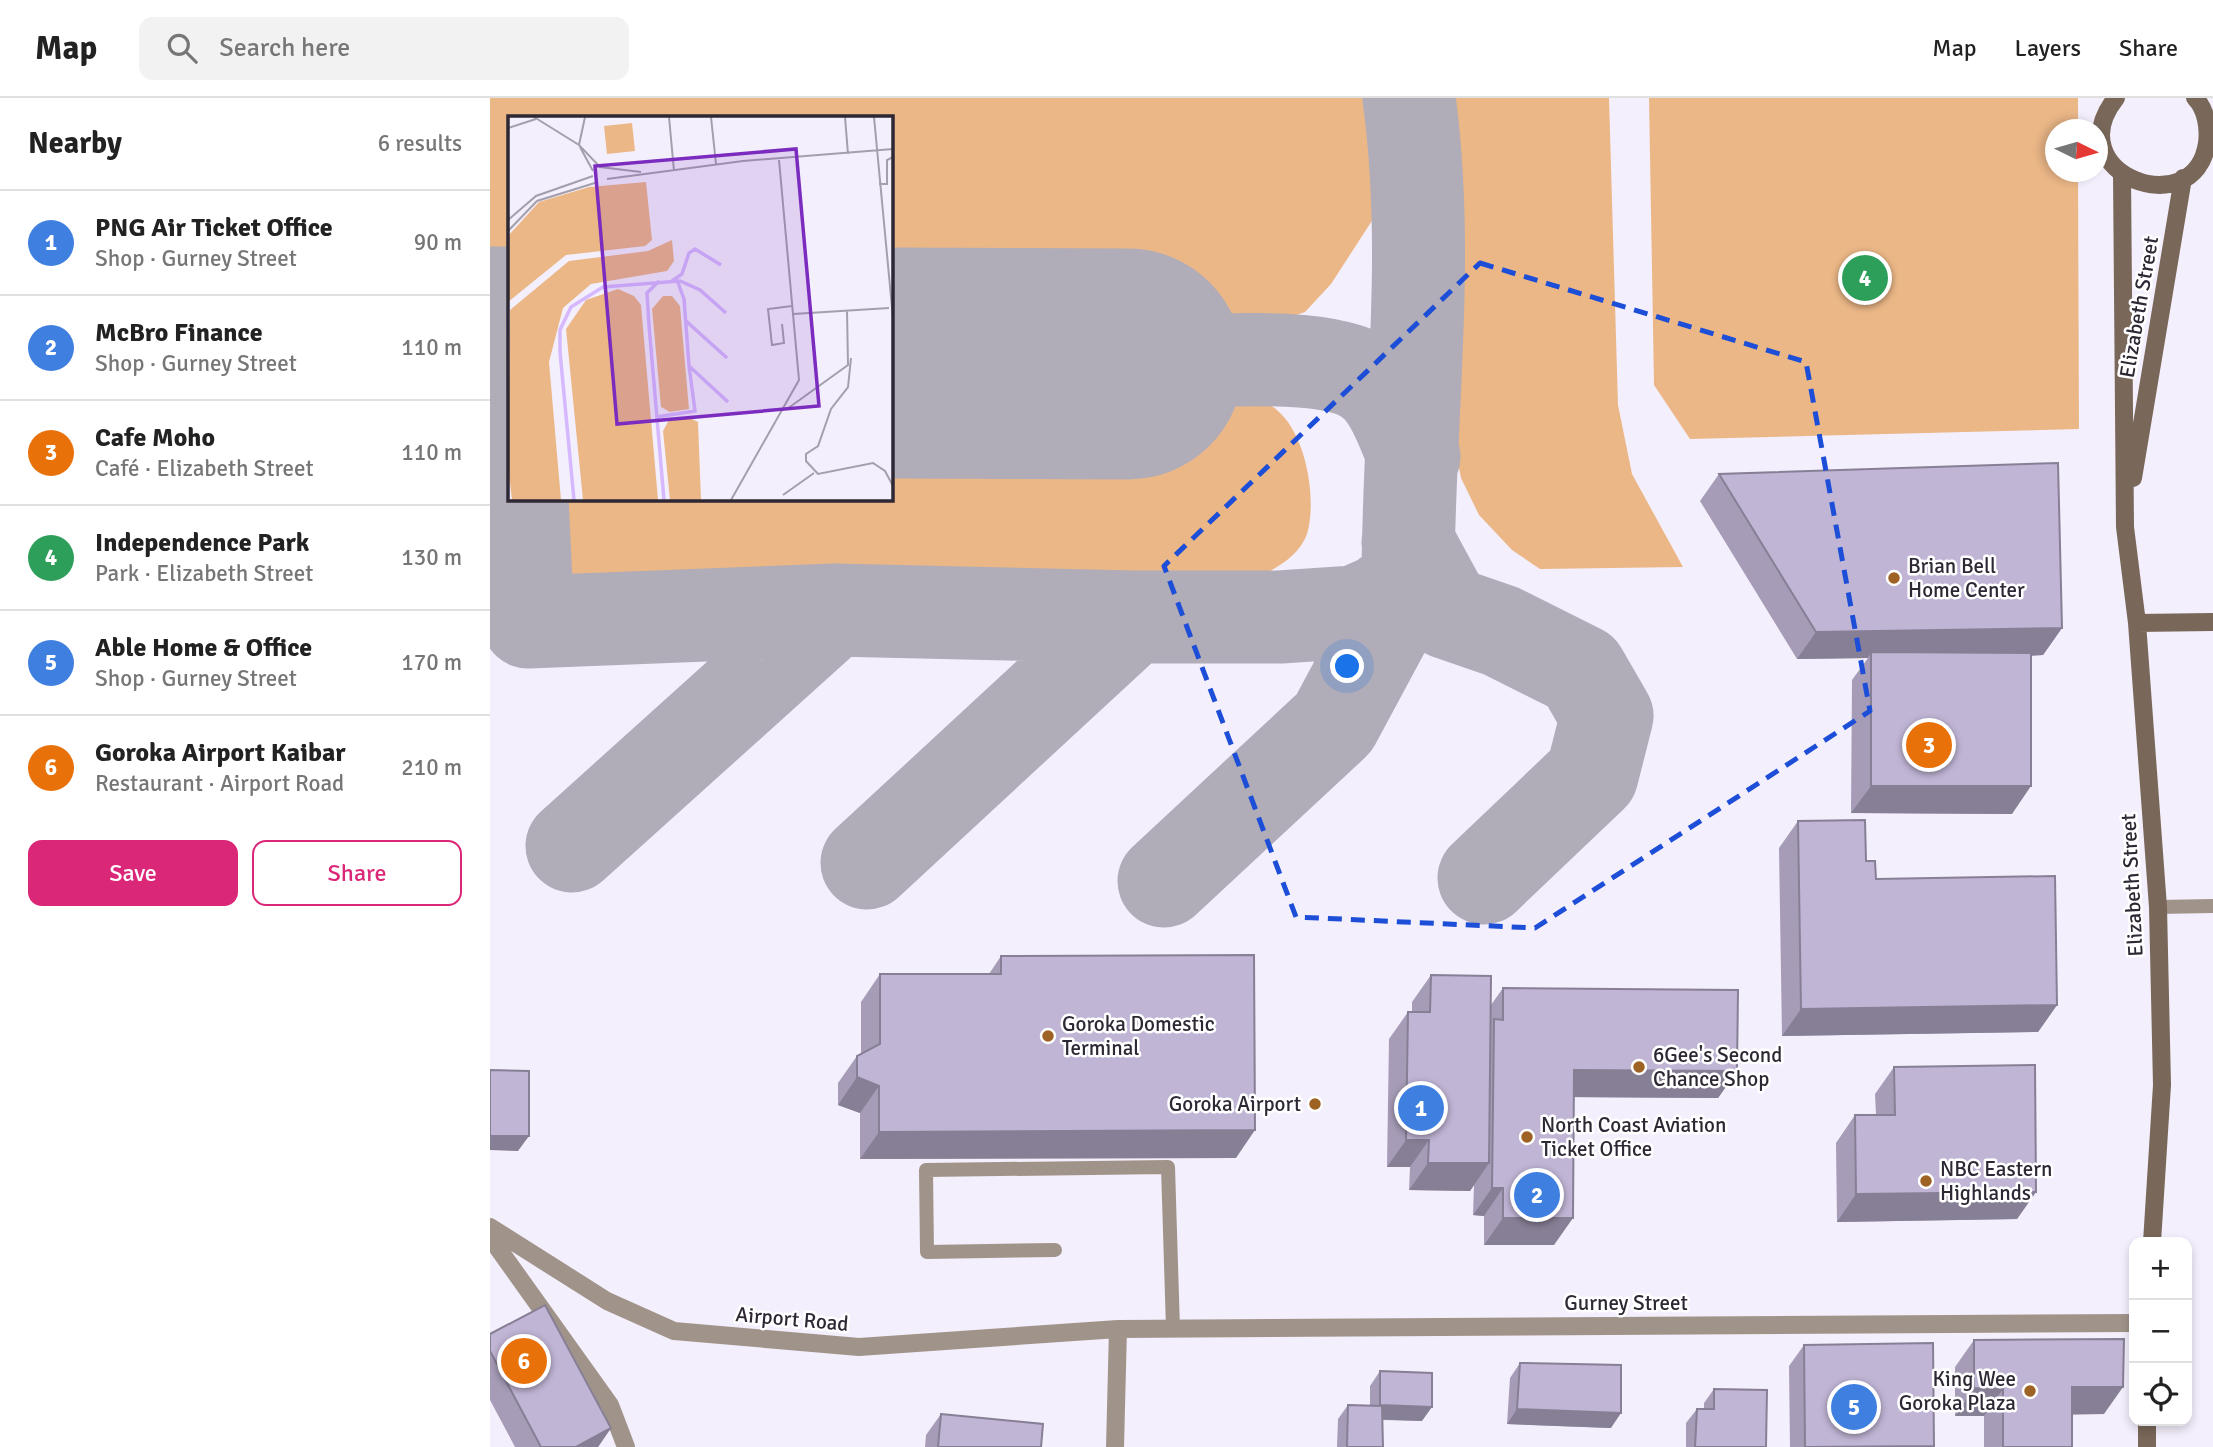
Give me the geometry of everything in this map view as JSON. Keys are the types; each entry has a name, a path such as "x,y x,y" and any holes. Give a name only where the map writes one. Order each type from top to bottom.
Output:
{"main road":[{"path":"2108,102 2103,146 2110,162 2122,175 2141,184 2163,186 2183,178 2197,166 2206,149 2211,130 2201,104 2195,98"},
{"name":"Elizabeth Street","path":"2122,175 2125,527 2137,622 2158,907 2162,1085 2152,1237"},
{"name":"Elizabeth Street","path":"2125,527 2183,178"},
{"path":"2137,622 2213,621"},
{"path":"2147,1426 2147,1447"}],"street":[{"name":"Airport Road","path":"490,1227 607,1301 674,1332 859,1347 1118,1329"},
{"path":"490,1237 610,1405 626,1447"},
{"name":"Gurney Street","path":"1118,1329 2129,1323"},
{"path":"1115,1447 1118,1329"}],"lane":[{"path":"2158,907 2213,906"},
{"path":"1055,1250 927,1252 926,1170 1168,1167 1172,1329"}],"highlighted area":[{"path":"1480,263 1806,362 1870,711 1535,928 1296,917 1164,566"}],"shaded area":[{"path":"490,98 1372,98 1382,182 1377,213 1331,284 1305,312 1264,326 892,325 892,116 508,116 508,323 490,323"},
{"path":"1445,98 1609,98 1618,405 1632,474 1683,567 1540,569 1512,550 1479,515 1461,478 1453,438 1455,186"},
{"path":"1649,98 2078,98 2078,119 2045,119 2045,182 2078,182 2079,429 1690,439 1654,385"},
{"path":"892,398 1255,400 1266,403 1279,412 1290,426 1299,443 1309,481 1310,518 1307,534 1296,552 1269,572 1239,583 552,595 544,580 542,500 892,500"}],"building":[{"name":"Brian Bell Home Center","path":"2058,463 2062,628 1816,632 1719,474"},
{"path":"1871,652 2031,653 2031,786 1871,786"},
{"path":"1865,820 1866,861 1875,861 1876,879 2055,876 2057,1005 1801,1009 1798,821"},
{"name":"Goroka Domestic Terminal","path":"1254,955 1255,1130 879,1132 879,1086 857,1077 857,1056 880,1044 880,974 1001,974 1001,956"},
{"path":"1431,975 1491,976 1489,1163 1428,1163 1429,1140 1406,1140 1408,1012 1430,1012"},
{"path":"1503,988 1738,990 1737,1071 1574,1070 1573,1218 1503,1218 1503,1188 1492,1188 1494,1019 1503,1020"},
{"name":"NBC Eastern Highlands","path":"2035,1065 2036,1192 1856,1194 1855,1115 1895,1115 1894,1067"},
{"path":"490,1070 529,1071 529,1136 490,1136"},
{"path":"545,1305 611,1428 576,1447 541,1447 490,1351 490,1334"},
{"path":"2124,1339 2123,1387 2072,1387 2072,1447 2003,1447 2003,1389 1974,1388 1974,1340"},
{"path":"1933,1343 1934,1446 1805,1447 1804,1345"},
{"path":"1520,1363 1621,1365 1621,1413 1517,1409"},
{"path":"1380,1371 1432,1373 1432,1407 1380,1405"},
{"path":"1714,1389 1767,1390 1766,1447 1695,1447 1697,1409 1714,1409"},
{"path":"1348,1405 1382,1406 1383,1447 1347,1447"},
{"path":"941,1414 1043,1424 1041,1447 938,1447"}],"taxiway":[{"path":"1164,881 1334,723 1391,617 1404,600 1408,581 1418,279 1415,158 1409,98"},
{"path":"1128,364 1220,360 1294,361 1328,365 1356,373 1383,392 1414,457"},
{"path":"522,500 528,622 834,610"},
{"path":"1408,542 1446,612 1501,631 1581,671 1607,716 1592,775 1484,878"},
{"path":"572,846 834,610 1133,617 1280,617 1355,612 1380,601 1408,581"},
{"path":"867,863 1133,617"}],"runway":[{"path":"490,362 508,362"},
{"path":"892,363 1128,364"}],"place":[{"name":"Independence Park","path":"1865,278"},
{"name":"Brian Bell Home Center","path":"1894,578"},
{"name":"Cafe Moho","path":"1929,745"},
{"name":"Goroka Domestic Terminal","path":"1048,1036"},
{"name":"6Gee's Second Chance Shop","path":"1639,1067"},
{"name":"Goroka Airport","path":"1315,1104"},
{"name":"PNG Air Ticket Office","path":"1421,1108"},
{"name":"North Coast Aviation Ticket Office","path":"1527,1137"},
{"name":"NBC Eastern Highlands","path":"1926,1181"},
{"name":"McBro Finance","path":"1537,1195"},
{"name":"Goroka Airport Kaibar","path":"524,1361"},
{"name":"King Wee Goroka Plaza","path":"2030,1391"},
{"name":"Able Home & Office","path":"1854,1407"}]}
